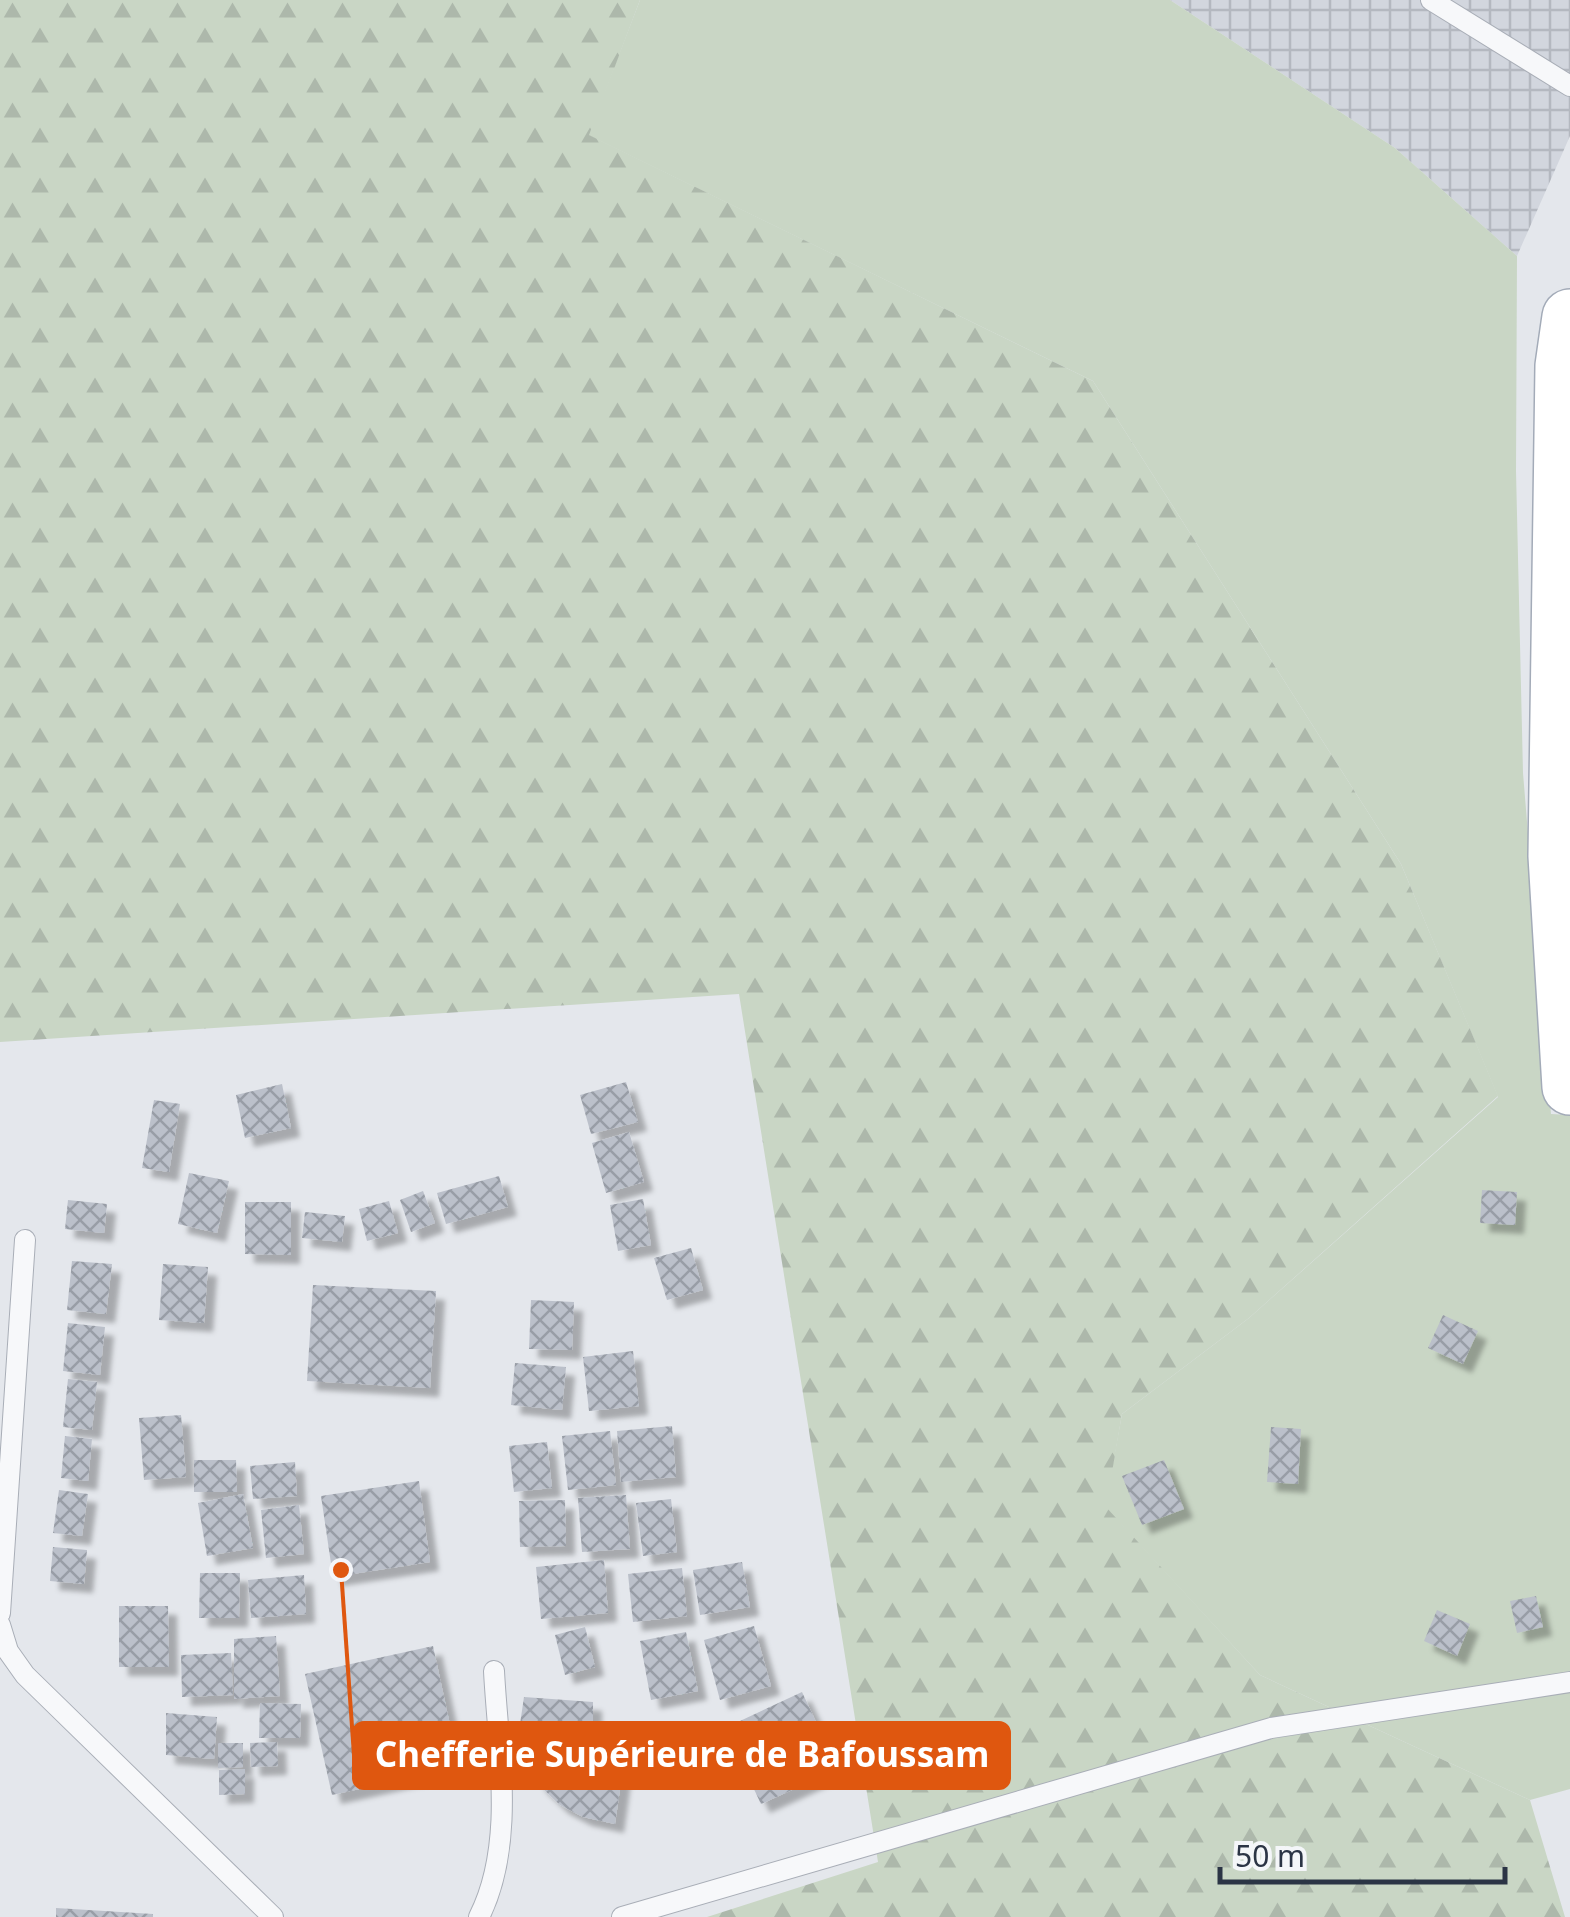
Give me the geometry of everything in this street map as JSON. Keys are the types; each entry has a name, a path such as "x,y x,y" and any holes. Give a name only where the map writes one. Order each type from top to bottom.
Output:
{"main road":[{"path":"1570,317 1563,366 1563,637 1556,856 1570,1086"}],"lane":[{"path":"1432,0 1570,86"},
{"path":"0,1613 25,1240"},
{"path":"0,1625 8,1651 25,1675 273,1917"},
{"path":"479,1917 490,1896 497,1858 500,1808 494,1671"},
{"path":"622,1917 1271,1728 1570,1682"}],"shaded area":[{"path":"1170,0 1570,0 1570,136 1517,256 1395,148"}],"green space":[{"path":"0,0 640,0 589,135 1093,381 1401,864 1498,1096 1249,1318 1122,1414 1106,1507 1260,1675 1530,1800 1565,1917 707,1917 878,1862 739,994 0,1042"},
{"path":"640,0 1170,0 1395,148 1517,256 1516,471 1523,773 1551,1114 1570,1115 1570,1789 1530,1800 1260,1675 1105,1507 1122,1414 1249,1318 1498,1097 1401,864 1093,381 588,135"}],"building":[{"path":"626,1082 638,1122 591,1134 580,1095"},
{"path":"282,1084 291,1128 245,1138 236,1095"},
{"path":"154,1100 180,1104 169,1172 142,1168"},
{"path":"629,1132 644,1182 606,1193 592,1143"},
{"path":"189,1173 229,1181 217,1233 178,1224"},
{"path":"499,1176 508,1207 446,1224 437,1193"},
{"path":"1482,1190 1517,1192 1515,1225 1480,1223"},
{"path":"423,1191 435,1223 411,1232 400,1200"},
{"path":"643,1199 651,1245 618,1251 610,1205"},
{"path":"68,1200 107,1204 104,1233 65,1229"},
{"path":"389,1201 398,1233 367,1241 359,1209"},
{"path":"245,1202 291,1202 291,1255 245,1254"},
{"path":"305,1212 345,1216 342,1242 302,1238"},
{"path":"691,1248 703,1290 667,1300 654,1258"},
{"path":"72,1261 112,1264 106,1314 67,1310"},
{"path":"163,1264 208,1267 204,1323 159,1320"},
{"path":"313,1285 436,1291 430,1388 307,1381"},
{"path":"531,1300 574,1302 572,1350 529,1349"},
{"path":"1443,1315 1478,1331 1463,1364 1428,1348"},
{"path":"68,1323 105,1327 100,1375 63,1371"},
{"path":"633,1351 639,1406 589,1411 583,1357"},
{"path":"515,1363 566,1367 562,1410 511,1405"},
{"path":"68,1379 97,1382 92,1430 63,1427"},
{"path":"181,1415 186,1477 144,1480 139,1418"},
{"path":"672,1426 676,1477 621,1482 617,1431"},
{"path":"1271,1427 1301,1429 1298,1484 1267,1482"},
{"path":"610,1431 616,1485 568,1490 562,1436"},
{"path":"65,1436 92,1439 88,1481 61,1478"},
{"path":"547,1442 552,1488 514,1492 509,1446"},
{"path":"194,1460 236,1460 237,1492 194,1492"},
{"path":"1164,1460 1184,1509 1142,1525 1122,1476"},
{"path":"295,1462 297,1496 253,1499 250,1466"},
{"path":"419,1481 430,1562 333,1577 321,1496"},
{"path":"59,1490 88,1494 82,1536 53,1533"},
{"path":"243,1494 253,1548 207,1556 198,1503"},
{"path":"626,1495 630,1549 582,1552 578,1498"},
{"path":"671,1499 677,1552 643,1556 636,1503"},
{"path":"565,1500 566,1546 520,1547 519,1501"},
{"path":"299,1505 304,1554 266,1558 261,1510"},
{"path":"53,1547 87,1550 84,1584 50,1581"},
{"path":"604,1560 608,1613 541,1619 536,1567"},
{"path":"742,1562 750,1607 700,1615 693,1570"},
{"path":"682,1568 687,1616 633,1622 628,1574"},
{"path":"200,1573 240,1573 239,1618 199,1618"},
{"path":"304,1575 306,1614 251,1618 248,1580"},
{"path":"1536,1596 1543,1627 1517,1633 1510,1601"},
{"path":"119,1606 168,1606 169,1667 119,1667"},
{"path":"1437,1610 1470,1624 1457,1656 1424,1641"},
{"path":"754,1626 771,1686 720,1700 704,1640"},
{"path":"585,1627 595,1667 565,1675 555,1635"},
{"path":"686,1632 698,1691 651,1700 640,1641"},
{"path":"276,1636 280,1696 234,1699 234,1639"},
{"path":"433,1646 459,1767 332,1795 305,1674"},
{"path":"231,1653 233,1695 182,1697 181,1655"},
{"path":"802,1692 838,1769 761,1804 725,1728"},
{"path":"524,1697 593,1702 593,1737 623,1768 615,1824 583,1817 560,1805 538,1784 524,1755 520,1724"},
{"path":"260,1703 301,1704 300,1738 259,1738"},
{"path":"166,1713 217,1717 214,1759 166,1755"},
{"path":"277,1742 278,1766 251,1767 250,1743"},
{"path":"218,1743 243,1743 243,1767 218,1768"},
{"path":"245,1769 245,1794 219,1795 219,1770"},
{"path":"56,1908 153,1914 153,1917 56,1917"}],"place":[{"name":"Chefferie Supérieure de Bafoussam","path":"341,1570"}]}
